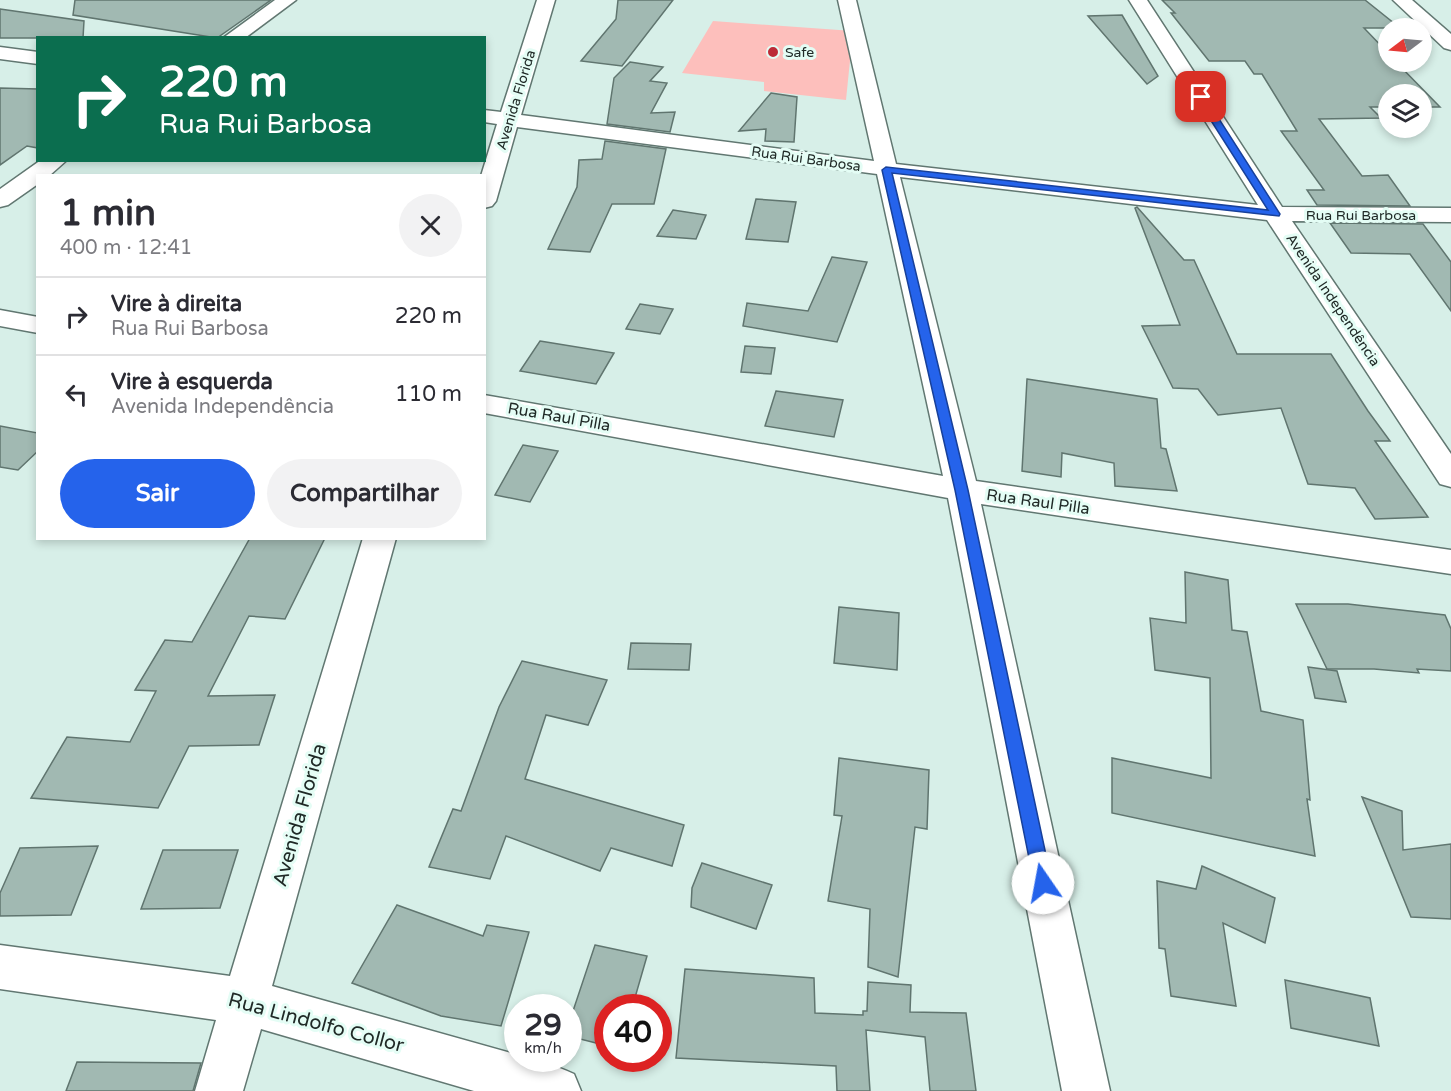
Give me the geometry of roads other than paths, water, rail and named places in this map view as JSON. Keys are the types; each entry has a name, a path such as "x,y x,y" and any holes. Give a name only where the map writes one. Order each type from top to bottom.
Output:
{"street":[{"path":"235,36 286,0"},
{"name":"Avenida Florida","path":"486,195 546,0"},
{"path":"847,0 962,490 1086,1091"},
{"name":"Avenida Independência","path":"1138,0 1275,214 1451,477"},
{"path":"1402,0 1451,44"},
{"path":"0,53 36,58"},
{"name":"Rua Rui Barbosa","path":"486,116 886,170 1275,214 1451,215"},
{"path":"36,174 53,162"},
{"path":"0,200 36,174"},
{"path":"0,318 36,325"},
{"name":"Rua Raul Pilla","path":"486,404 962,490 1451,562"},
{"name":"Avenida Florida","path":"219,1091 379,540"},
{"name":"Rua Lindolfo Collor","path":"0,967 245,1001 557,1091"}],"place":[{"name":"Safe","path":"773,52"}]}
